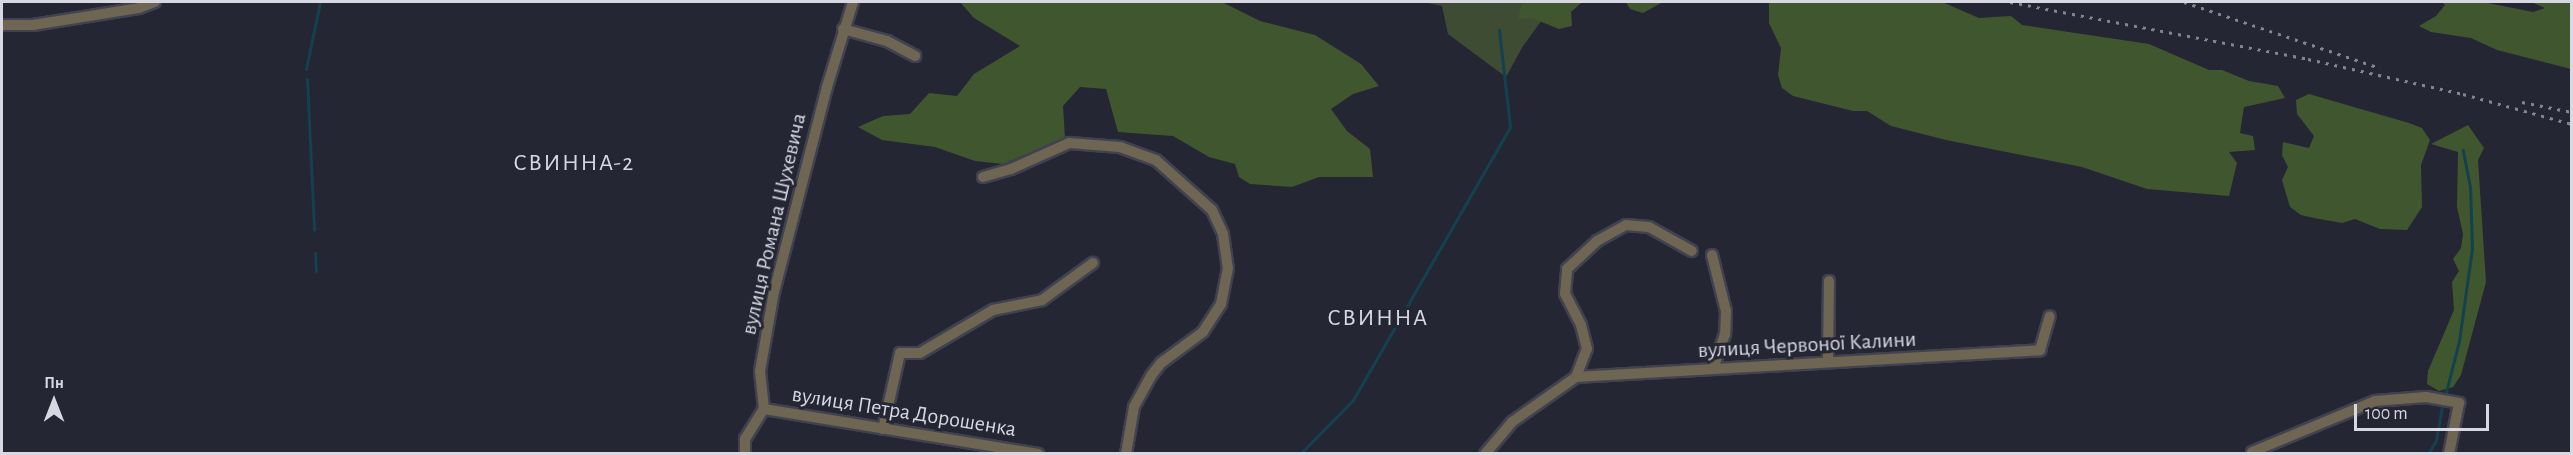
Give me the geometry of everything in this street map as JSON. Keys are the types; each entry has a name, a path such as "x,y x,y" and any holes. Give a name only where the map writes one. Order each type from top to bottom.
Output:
{"street":[{"path":"2,25 33,25 129,10 155,2"},
{"name":"вулиця Романа Шухевича","path":"764,409 760,370 774,292 843,29 853,2"},
{"path":"843,29 887,41 915,56"},
{"path":"983,177 1011,169 1069,143 1120,147 1156,160 1212,210 1223,234 1228,268 1221,304 1203,332 1161,363 1151,376 1134,407 1126,453"},
{"path":"1485,453 1512,422 1576,377 1587,349 1581,325 1565,294 1567,269 1597,241 1626,225 1649,227 1692,251"},
{"path":"1712,255 1726,311 1725,334 1713,369"},
{"path":"883,429 900,353 920,353 993,310 1042,300 1093,263"},
{"path":"1828,361 1829,281"},
{"name":"вулиця Червоної Калини","path":"1576,377 2040,350 2050,316"},
{"path":"2252,452 2375,401 2426,397 2459,403 2449,453"},
{"path":"745,453 745,439 764,409"},
{"name":"вулиця Петра Дорошенка","path":"764,409 1038,453"}],"green space":[{"path":"960,2 1222,2 1260,21 1315,35 1361,64 1379,86 1353,94 1331,109 1347,131 1370,149 1373,177 1319,177 1292,187 1250,184 1239,177 1235,164 1209,157 1173,136 1118,132 1106,89 1080,87 1063,106 1065,138 1003,164 975,161 935,147 882,140 858,127 883,116 910,114 929,93 957,96 974,74 1020,46 974,18"},
{"path":"1423,2 1555,2 1523,46 1506,77 1448,34 1442,6"},
{"path":"1522,2 1588,2 1581,3 1571,12 1572,26 1559,29 1532,18 1518,19"},
{"path":"1626,2 1663,2 1643,13 1630,9"},
{"path":"1769,2 1942,2 1979,18 2011,16 2022,25 2149,44 2209,70 2222,70 2249,81 2278,86 2285,98 2244,107 2240,133 2253,136 2255,150 2229,152 2237,163 2229,196 2147,189 2082,167 1946,140 1891,126 1867,111 1853,111 1793,96 1782,88 1778,75 1781,48 1769,23"},
{"path":"2442,2 2483,2 2533,12 2545,8 2531,2 2571,2 2571,69 2497,50 2471,38 2431,32 2419,26 2436,16 2445,5"},
{"path":"2309,94 2422,128 2430,140 2421,165 2422,207 2407,230 2380,229 2355,219 2342,223 2314,218 2301,215 2290,207 2282,180 2288,167 2282,155 2283,142 2309,148 2314,136 2297,114 2296,100"},
{"path":"2468,125 2484,148 2478,160 2486,282 2461,375 2453,387 2439,391 2427,384 2428,371 2454,310 2452,282 2459,271 2453,259 2461,248 2463,234 2457,207 2458,152 2431,144"}],"waterway":[{"path":"306,69 320,2"},
{"path":"1300,454 1353,400 1510,127 1499,30"},
{"path":"307,79 314,230"},
{"path":"2446,392 2459,341 2472,249 2470,187 2463,150"},
{"path":"315,253 316,271"},
{"path":"2428,454 2436,440 2442,407"}],"railway":[{"path":"2010,2 2308,59 2463,94 2572,124"},
{"path":"2184,2 2380,68"},
{"path":"2522,102 2572,112"}],"district":[{"name":"СВИННА-2","path":"574,164"},
{"name":"СВИННА","path":"1378,319"}]}
